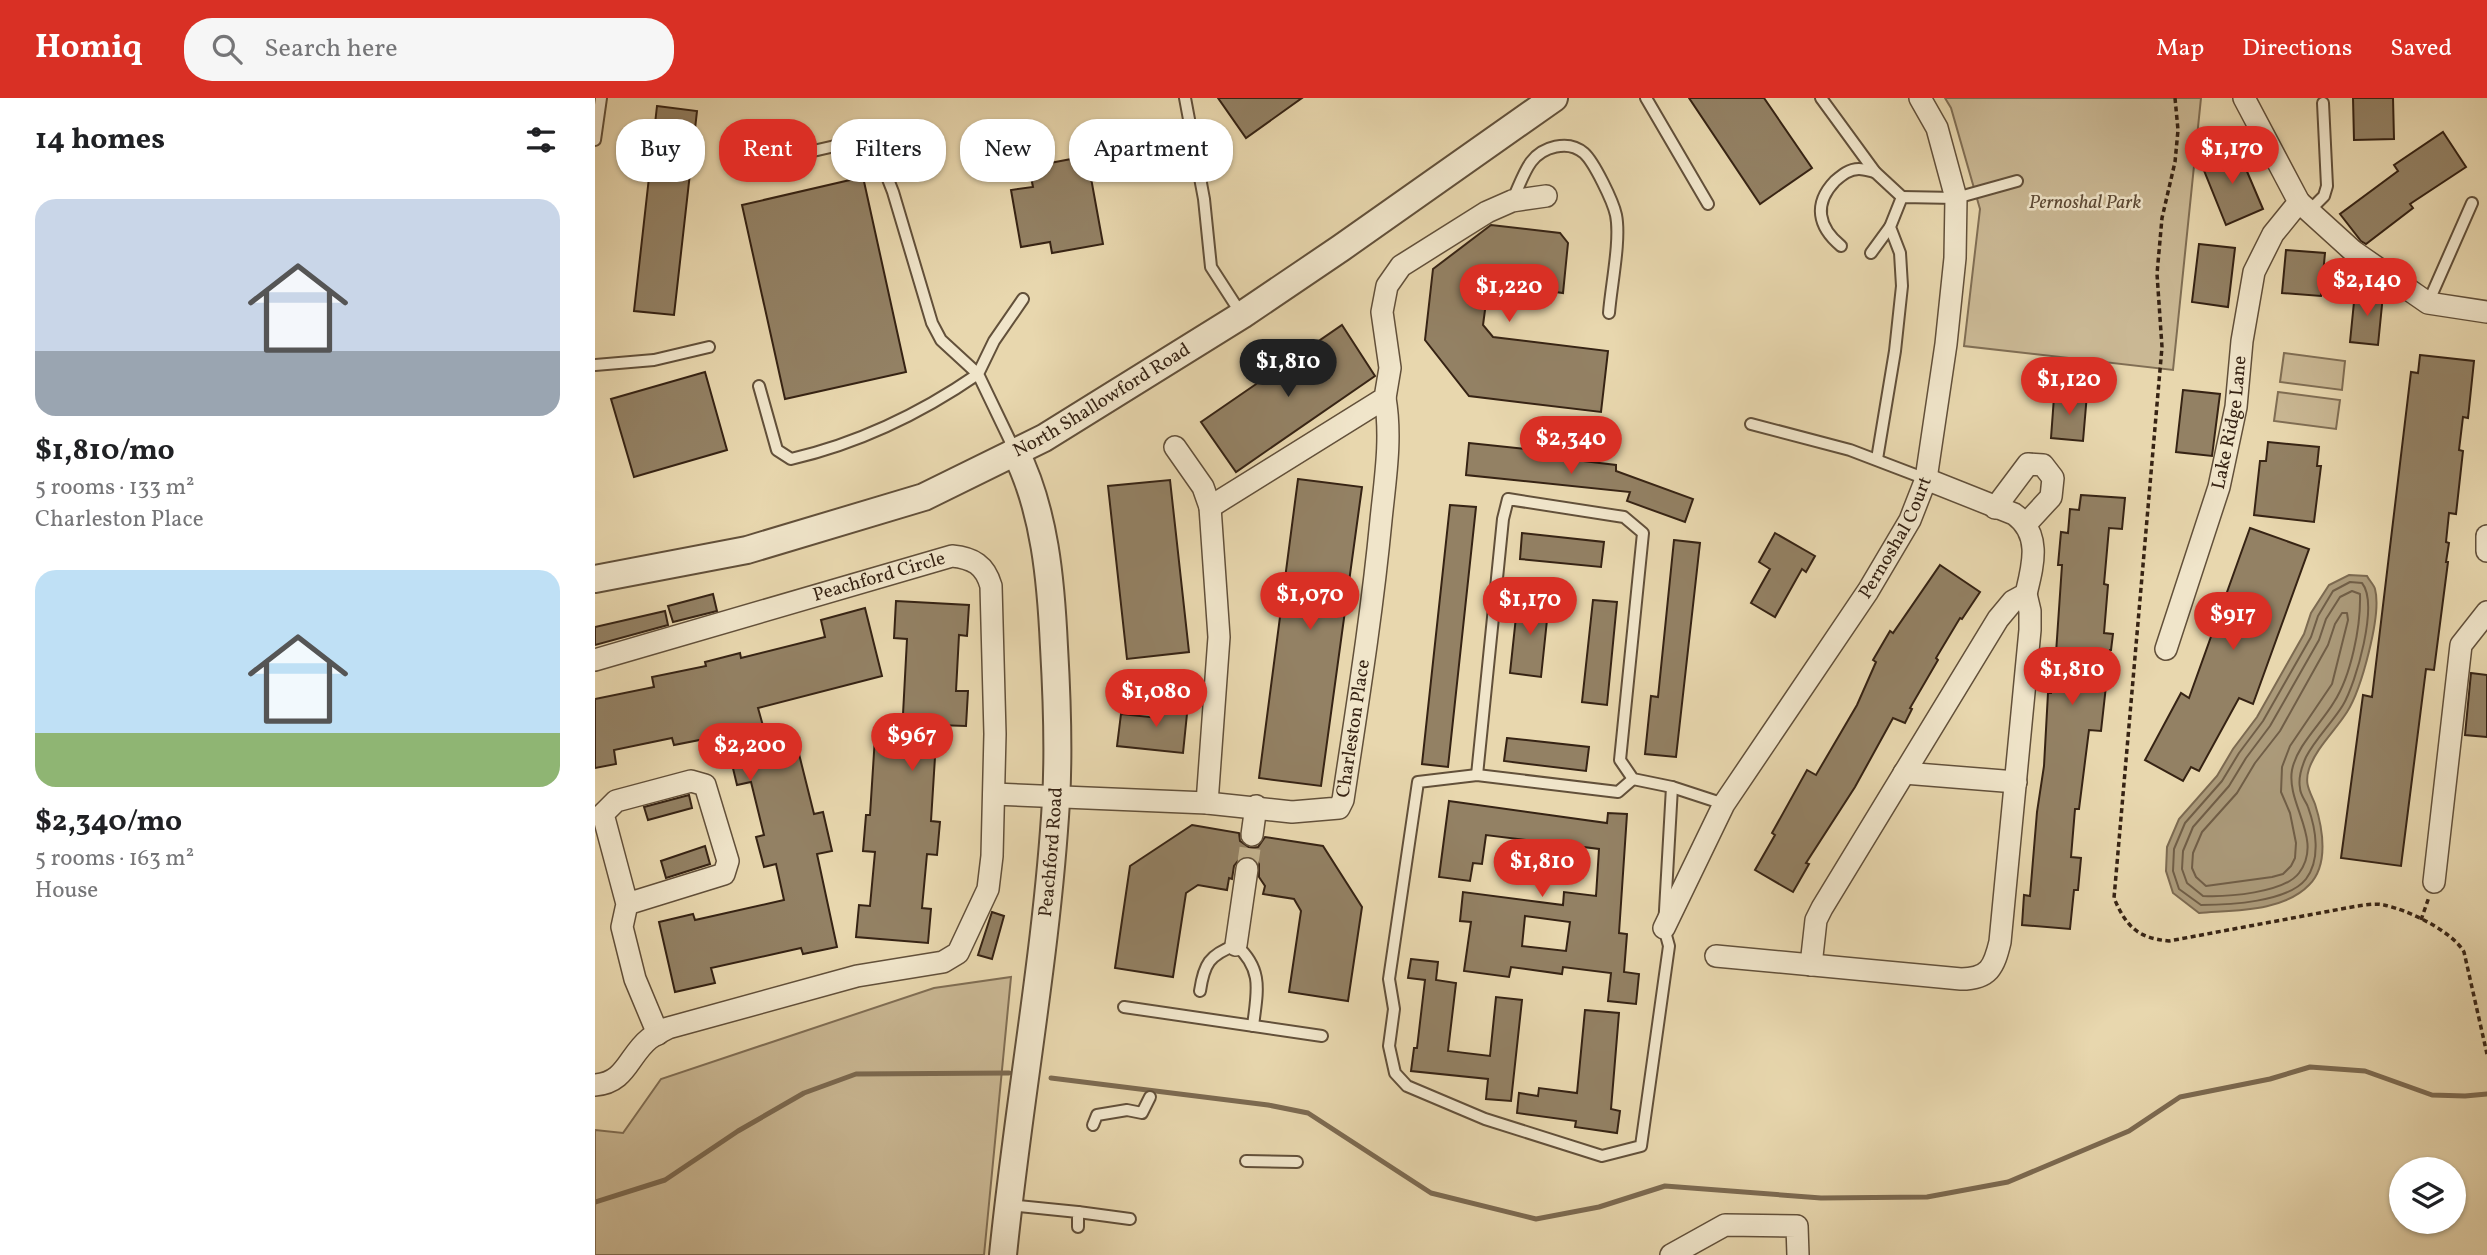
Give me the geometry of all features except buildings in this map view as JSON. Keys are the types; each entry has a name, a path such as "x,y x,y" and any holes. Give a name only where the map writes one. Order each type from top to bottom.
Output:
{"street":[{"name":"Pernoshal Court","path":"1664,928 1724,804 1868,591 1910,520 1926,479 1954,271 1956,198 1937,128 1920,98"},
{"path":"2244,98 2304,207 2353,251 2428,303 2487,312"},
{"name":"North Shallowford Road","path":"595,579 747,550 924,498 1044,438 1242,314 1341,248 1538,103"},
{"name":"Charleston Place","path":"1056,798 1207,803 1257,806 1292,812 1339,808 1343,800 1375,576 1387,460 1388,416 1385,398 1390,368 1383,312 1387,286 1401,266 1487,212 1512,201 1546,196"},
{"name":"Lake Ridge Lane","path":"2167,649 2220,487 2236,407 2242,341 2255,272 2273,234 2304,207"},
{"path":"1210,508 1385,398"},
{"path":"1175,447 1203,487 1210,508 1219,637 1207,803"},
{"name":"Peachford Road","path":"1003,1255 1037,986 1056,798 1057,697 1052,602 1037,511 1027,475 1015,451"},
{"path":"1996,508 2028,464 2043,465 2053,478 2051,497 2026,524"},
{"path":"1716,956 1961,979 1973,979 1986,973 1996,962 2030,630 2026,594 2034,548 2031,532 2014,514 1926,479"},
{"path":"2487,536 2487,551"},
{"name":"Peachford Circle","path":"595,660 952,556 979,563 988,574 991,586 995,734 992,856 988,888 958,953 943,962 857,976 668,1028 647,1040 610,1084 595,1085"},
{"path":"1811,965 1816,920 1822,908 2005,609 2026,594"},
{"path":"2434,882 2461,645 2487,612"},
{"path":"1904,773 2016,782"},
{"path":"627,904 724,874 728,861 705,785 691,781 616,801 603,814 627,904 622,927 635,979 658,1034"},
{"path":"993,793 1056,798"},
{"path":"1252,835 1257,806"},
{"path":"1236,945 1247,869"},
{"path":"1671,1255 1725,1225 1797,1226 1798,1255"}],"lane":[{"path":"595,140 601,98"},
{"path":"1185,98 1204,199 1210,267 1242,314"},
{"path":"1646,98 1708,204"},
{"path":"1821,98 1875,172 1902,197 1956,198 2017,181"},
{"path":"2304,207 2323,196 2327,186 2323,103"},
{"path":"817,150 864,142 877,150 893,192 932,323 941,340 978,374 1015,451"},
{"path":"1512,201 1530,163 1541,152 1559,145 1582,151 1589,159 1616,214 1609,313"},
{"path":"1841,246 1830,236 1822,223 1821,208 1825,192 1844,172 1857,169 1875,172"},
{"path":"1871,253 1890,226 1902,197"},
{"path":"2428,303 2472,203"},
{"path":"1877,459 1895,351 1902,286 1900,253 1890,226"},
{"path":"759,386 777,450 791,459 820,453 900,422 978,374 994,341 1023,299"},
{"path":"595,365 654,360 709,347"},
{"path":"1751,424 1877,459 1926,479"},
{"path":"1477,775 1503,519 1508,499 1624,517 1643,533 1620,761 1633,779 1672,787 1724,804"},
{"path":"1633,779 1618,792 1477,775 1418,782 1389,979 1394,1009 1389,1046 1395,1073 1407,1086 1485,1119 1602,1156 1641,1146 1669,946 1664,928 1672,787"},
{"path":"1200,991 1202,974 1208,962 1219,951 1236,945 1249,957 1255,971 1258,987 1253,1026"},
{"path":"1124,1007 1322,1036"},
{"path":"1093,1125 1097,1115 1127,1110 1142,1113 1150,1097"},
{"path":"1246,1161 1297,1162"},
{"path":"1008,1205 1130,1219"},
{"path":"1077,1212 1078,1227"}],"path":[{"path":"2175,98 2178,130 2175,162 2162,218 2157,274 2162,347 2114,898 2122,916 2136,932 2153,940 2169,941 2357,906 2382,904 2400,910 2451,935 2459,943 2464,952 2487,1054"}],"green space":[{"name":"Pernoshal Park","path":"1945,98 2201,98 2173,370 1964,346 1980,209 1951,108"},
{"path":"2284,353 2345,361 2342,390 2280,382"},
{"path":"2278,392 2340,400 2336,429 2274,421"},
{"path":"1011,977 984,1255 595,1255 595,1130 623,1133 661,1079 934,988"}],"water":[{"path":"2349,575 2367,576 2373,584 2376,616 2369,652 2353,701 2316,754 2308,774 2308,787 2318,814 2323,846 2315,877 2298,894 2272,905 2199,913 2173,893 2166,871 2167,847 2179,819 2217,776 2257,717 2304,634 2311,613 2329,585"}],"waterway":[{"path":"1051,1078 1268,1105 1308,1113 1431,1193 1536,1219 1599,1207 1665,1186 1821,1198 1927,1197 2008,1182 2129,1131 2180,1097 2270,1079 2310,1067 2365,1071 2432,1095 2487,1094"},
{"path":"595,1202 665,1180 738,1131 804,1093 856,1074 1009,1073"}],"tunnel":[{"path":"1247,869 1252,835"}]}
